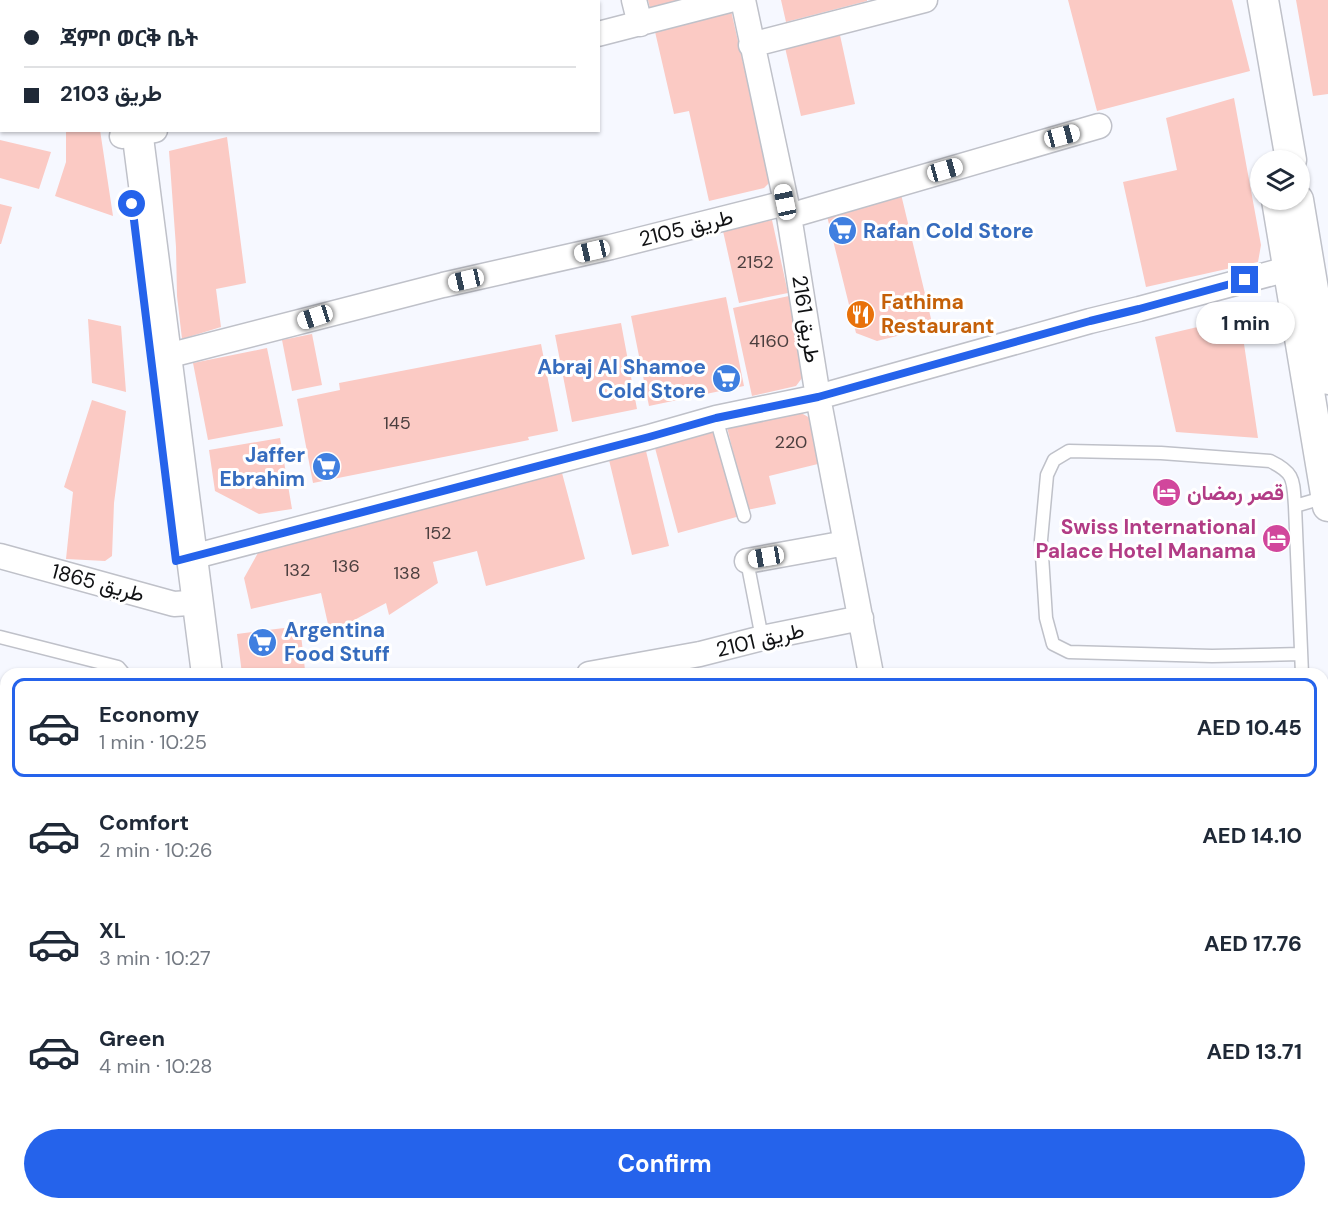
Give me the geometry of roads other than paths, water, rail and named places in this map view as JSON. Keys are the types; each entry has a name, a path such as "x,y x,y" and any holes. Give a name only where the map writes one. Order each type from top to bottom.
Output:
{"street":[{"path":"634,0 640,24"},
{"path":"600,34 730,0"},
{"name":"طريق 2161","path":"743,0 787,209 818,397 870,668"},
{"path":"751,45 925,0"},
{"path":"1243,0 1259,77 1270,150"},
{"path":"1263,0 1289,150"},
{"name":"طريق 2105","path":"160,358 443,285 787,209 1099,126"},
{"path":"135,132 189,602 190,668"},
{"path":"1280,210 1298,266 1328,379"},
{"path":"1298,210 1298,266"},
{"path":"184,559 716,418 818,397 1298,266"},
{"path":"1314,328 1327,500"},
{"path":"747,561 846,543"},
{"name":"طريق 1865","path":"0,556 167,602 189,602"},
{"path":"189,602 206,668"},
{"name":"طريق 2101","path":"622,668 700,654 762,638 861,618"}],"lane":[{"path":"716,418 744,516"},
{"path":"1301,654 1212,656 1069,652 1053,644 1046,618 1041,540 1047,475 1054,460 1069,451 1161,453 1270,462 1284,468 1293,478 1302,668"},
{"path":"1295,506 1327,500"},
{"path":"747,561 762,638"},
{"path":"0,637 119,668"}],"place":[{"name":"Rafan Cold Store","path":"842,231"},
{"name":"Fathima Restaurant","path":"860,314"},
{"name":"Abraj Al Shamoe Cold Store","path":"727,379"},
{"name":"Jaffer Ebrahim","path":"326,467"},
{"name":"قصر رمضان","path":"1166,493"},
{"name":"Swiss International Palace Hotel Manama","path":"1277,539"},
{"name":"Argentina Food Stuff","path":"263,642"}]}
